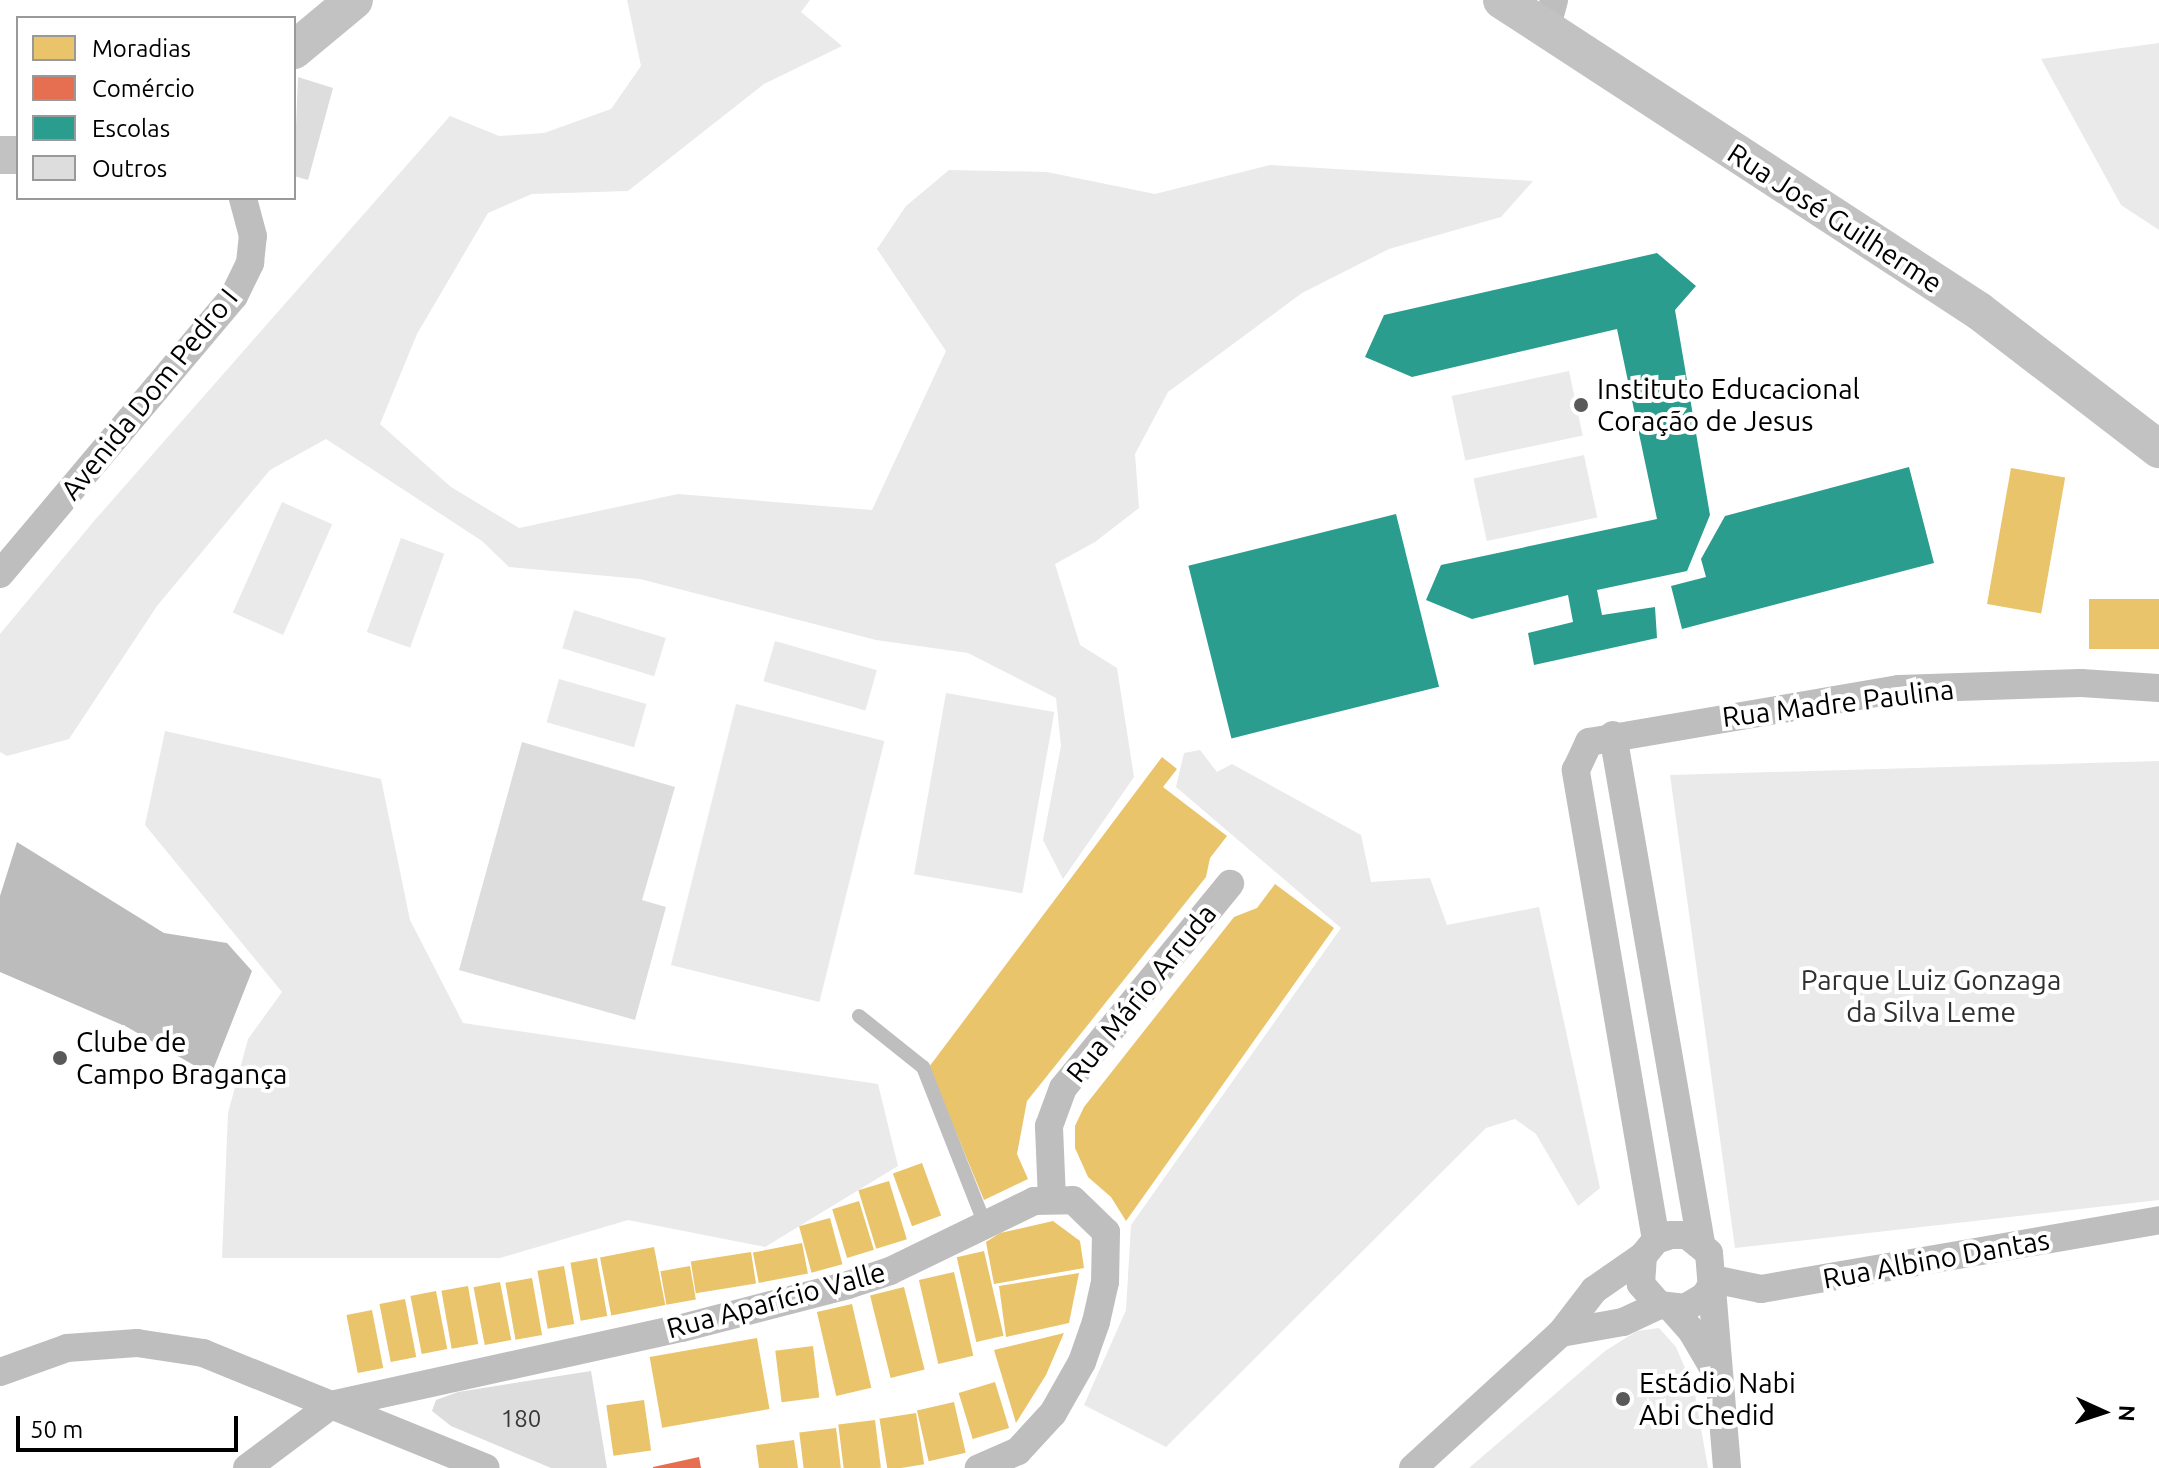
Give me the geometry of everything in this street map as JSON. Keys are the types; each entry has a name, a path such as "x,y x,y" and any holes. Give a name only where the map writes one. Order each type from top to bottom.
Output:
{"street":[{"path":"296,48 354,0"},
{"name":"Rua José Guilherme","path":"1502,0 1550,15 1979,311 2159,449"},
{"name":"Avenida Dom Pedro I","path":"0,574 234,296 250,263 253,236 244,200"},
{"name":"Rua Madre Paulina","path":"1649,1248 1576,770 1589,742 1613,735 1899,689 2081,683 2159,688"},
{"path":"1613,735 1701,1243 1714,1266 1712,1282 1717,1377 1727,1468"},
{"name":"Rua Mário Arruda","path":"1052,1199 1049,1126 1063,1088 1230,884"},
{"path":"979,1468 1018,1451 1053,1413 1082,1362 1096,1322 1105,1282 1106,1232 1081,1205 1052,1199"},
{"name":"Rua Aparício Valle","path":"331,1405 682,1328 848,1285 890,1271 984,1222 1052,1199"},
{"name":"Rua Albino Dantas","path":"1712,1282 1761,1289 2159,1220"},
{"path":"1413,1468 1561,1333 1594,1290 1649,1248 1687,1235 1701,1243"},
{"path":"1649,1248 1641,1284 1704,1348 1717,1377"},
{"path":"1561,1333 1623,1322 1666,1307 1696,1304 1712,1282"},
{"path":"0,1372 67,1348 137,1343 203,1353 486,1468"},
{"path":"247,1468 331,1405"}],"lane":[{"path":"859,1016 923,1067 984,1222"}],"green space":[{"path":"627,0 810,0 801,12 842,46 764,84 628,191 532,194 488,213 417,334 380,424 451,487 519,528 678,494 872,510 946,351 877,249 906,206 949,170 1047,172 1155,194 1270,165 1533,181 1501,217 1389,249 1302,293 1168,392 1135,454 1139,508 1095,542 1055,564 1080,645 1117,668 1134,777 1063,879 1043,840 1061,746 1056,698 968,653 876,640 640,579 509,567 482,541 326,439 270,470 157,606 69,739 7,756 0,752 0,634 94,521 450,116 499,136 544,133 611,109 641,66"},
{"path":"2159,43 2159,230 2121,205 2041,59"},
{"path":"1569,371 1583,436 1465,461 1452,396"},
{"path":"1584,455 1597,518 1487,541 1473,478"},
{"path":"282,502 332,524 283,635 233,613"},
{"path":"401,538 444,554 410,648 367,632"},
{"path":"574,610 666,638 654,676 562,648"},
{"path":"775,641 877,670 865,711 763,681"},
{"path":"559,679 646,704 634,747 547,722"},
{"path":"946,693 1054,712 1022,893 914,874"},
{"path":"736,704 884,741 819,1002 671,965"},
{"path":"165,731 381,779 410,920 463,1023 878,1084 898,1166 765,1247 628,1220 500,1258 222,1258 228,1113 248,1039 282,992 145,825"},
{"path":"1200,750 1217,772 1232,764 1361,835 1371,882 1430,878 1447,925 1539,907 1600,1188 1578,1206 1536,1134 1515,1119 1486,1128 1166,1447 1084,1405 1126,1310 1131,1225 1341,928 1176,787 1184,753"},
{"name":"Parque Luiz Gonzaga da Silva Leme","path":"2159,761 2159,1200 1735,1248 1670,775"},
{"name":"Estádio Nabi Abi Chedid","path":"1659,1328 1676,1347 1694,1389 1708,1468 1469,1468 1605,1351 1637,1331"}],"shaded area":[{"path":"17,842 164,933 227,943 252,971 211,1075 127,1027 0,972 0,896"}],"building: Moradias":[{"path":"2011,468 2065,478 2041,613 1987,604"},
{"path":"2089,599 2159,599 2159,649 2089,649"},
{"path":"1162,757 1177,769 1163,787 1227,836 1210,858 1206,877 1027,1101 1017,1154 1028,1179 984,1200 929,1067"},
{"path":"1275,884 1334,928 1126,1221 1111,1197 1088,1177 1075,1148 1075,1126 1084,1107 1234,917 1257,908"},
{"path":"922,1163 941,1216 912,1226 893,1174"},
{"path":"889,1181 907,1239 876,1249 858,1190"},
{"path":"859,1201 874,1250 847,1258 832,1209"},
{"path":"830,1218 842,1264 812,1273 799,1226"},
{"path":"1053,1221 1080,1241 1084,1268 994,1284 986,1242 1000,1233"},
{"path":"802,1243 808,1273 759,1283 753,1253"},
{"path":"654,1247 665,1305 611,1315 600,1257"},
{"path":"984,1251 1004,1336 976,1342 957,1257"},
{"path":"751,1252 756,1284 696,1293 691,1262"},
{"path":"597,1258 607,1316 581,1321 570,1263"},
{"path":"564,1266 574,1324 548,1329 537,1271"},
{"path":"690,1266 696,1299 666,1305 660,1271"},
{"path":"954,1272 973,1356 938,1364 919,1280"},
{"path":"1079,1273 1069,1323 1006,1337 999,1286"},
{"path":"532,1278 542,1335 515,1340 505,1283"},
{"path":"500,1282 511,1340 485,1345 473,1287"},
{"path":"468,1286 478,1344 452,1349 441,1291"},
{"path":"904,1287 925,1369 891,1378 870,1295"},
{"path":"436,1291 447,1349 422,1354 410,1296"},
{"path":"405,1299 416,1357 391,1362 379,1304"},
{"path":"852,1304 871,1388 836,1396 817,1312"},
{"path":"372,1310 383,1368 358,1373 346,1315"},
{"path":"1064,1333 1046,1375 1016,1423 994,1350"},
{"path":"757,1338 770,1409 662,1428 650,1357"},
{"path":"813,1346 819,1398 782,1402 775,1351"},
{"path":"995,1382 1009,1428 973,1439 959,1393"},
{"path":"644,1400 651,1451 613,1456 606,1405"},
{"path":"954,1402 966,1453 929,1461 917,1411"},
{"path":"916,1413 924,1464 887,1468 879,1419"},
{"path":"875,1420 881,1468 844,1468 838,1425"},
{"path":"836,1428 841,1468 804,1468 799,1433"},
{"path":"794,1440 798,1468 759,1468 756,1445"}],"building: Comércio":[{"path":"699,1457 701,1468 653,1468 653,1467"}],"building: Escolas":[{"path":"1657,253 1696,286 1675,310 1710,515 1687,571 1597,590 1602,615 1655,607 1657,638 1534,665 1528,633 1573,622 1568,595 1472,619 1426,600 1441,565 1657,519 1617,329 1412,377 1365,357 1384,315"},
{"path":"1909,467 1934,563 1682,629 1671,586 1706,577 1701,559 1725,516"},
{"path":"1396,514 1439,687 1231,738 1188,566"}],"building: Outros":[{"path":"298,77 333,88 308,180 296,177"},
{"path":"522,742 675,787 642,900 666,907 635,1020 459,970"},
{"path":"591,1371 607,1468 551,1468 451,1426 432,1411 436,1400 458,1392"}],"place":[{"name":"Instituto Educacional Coração de Jesus","path":"1581,405"},
{"name":"Clube de Campo Bragança","path":"60,1058"},
{"name":"Estádio Nabi Abi Chedid","path":"1623,1399"}]}
